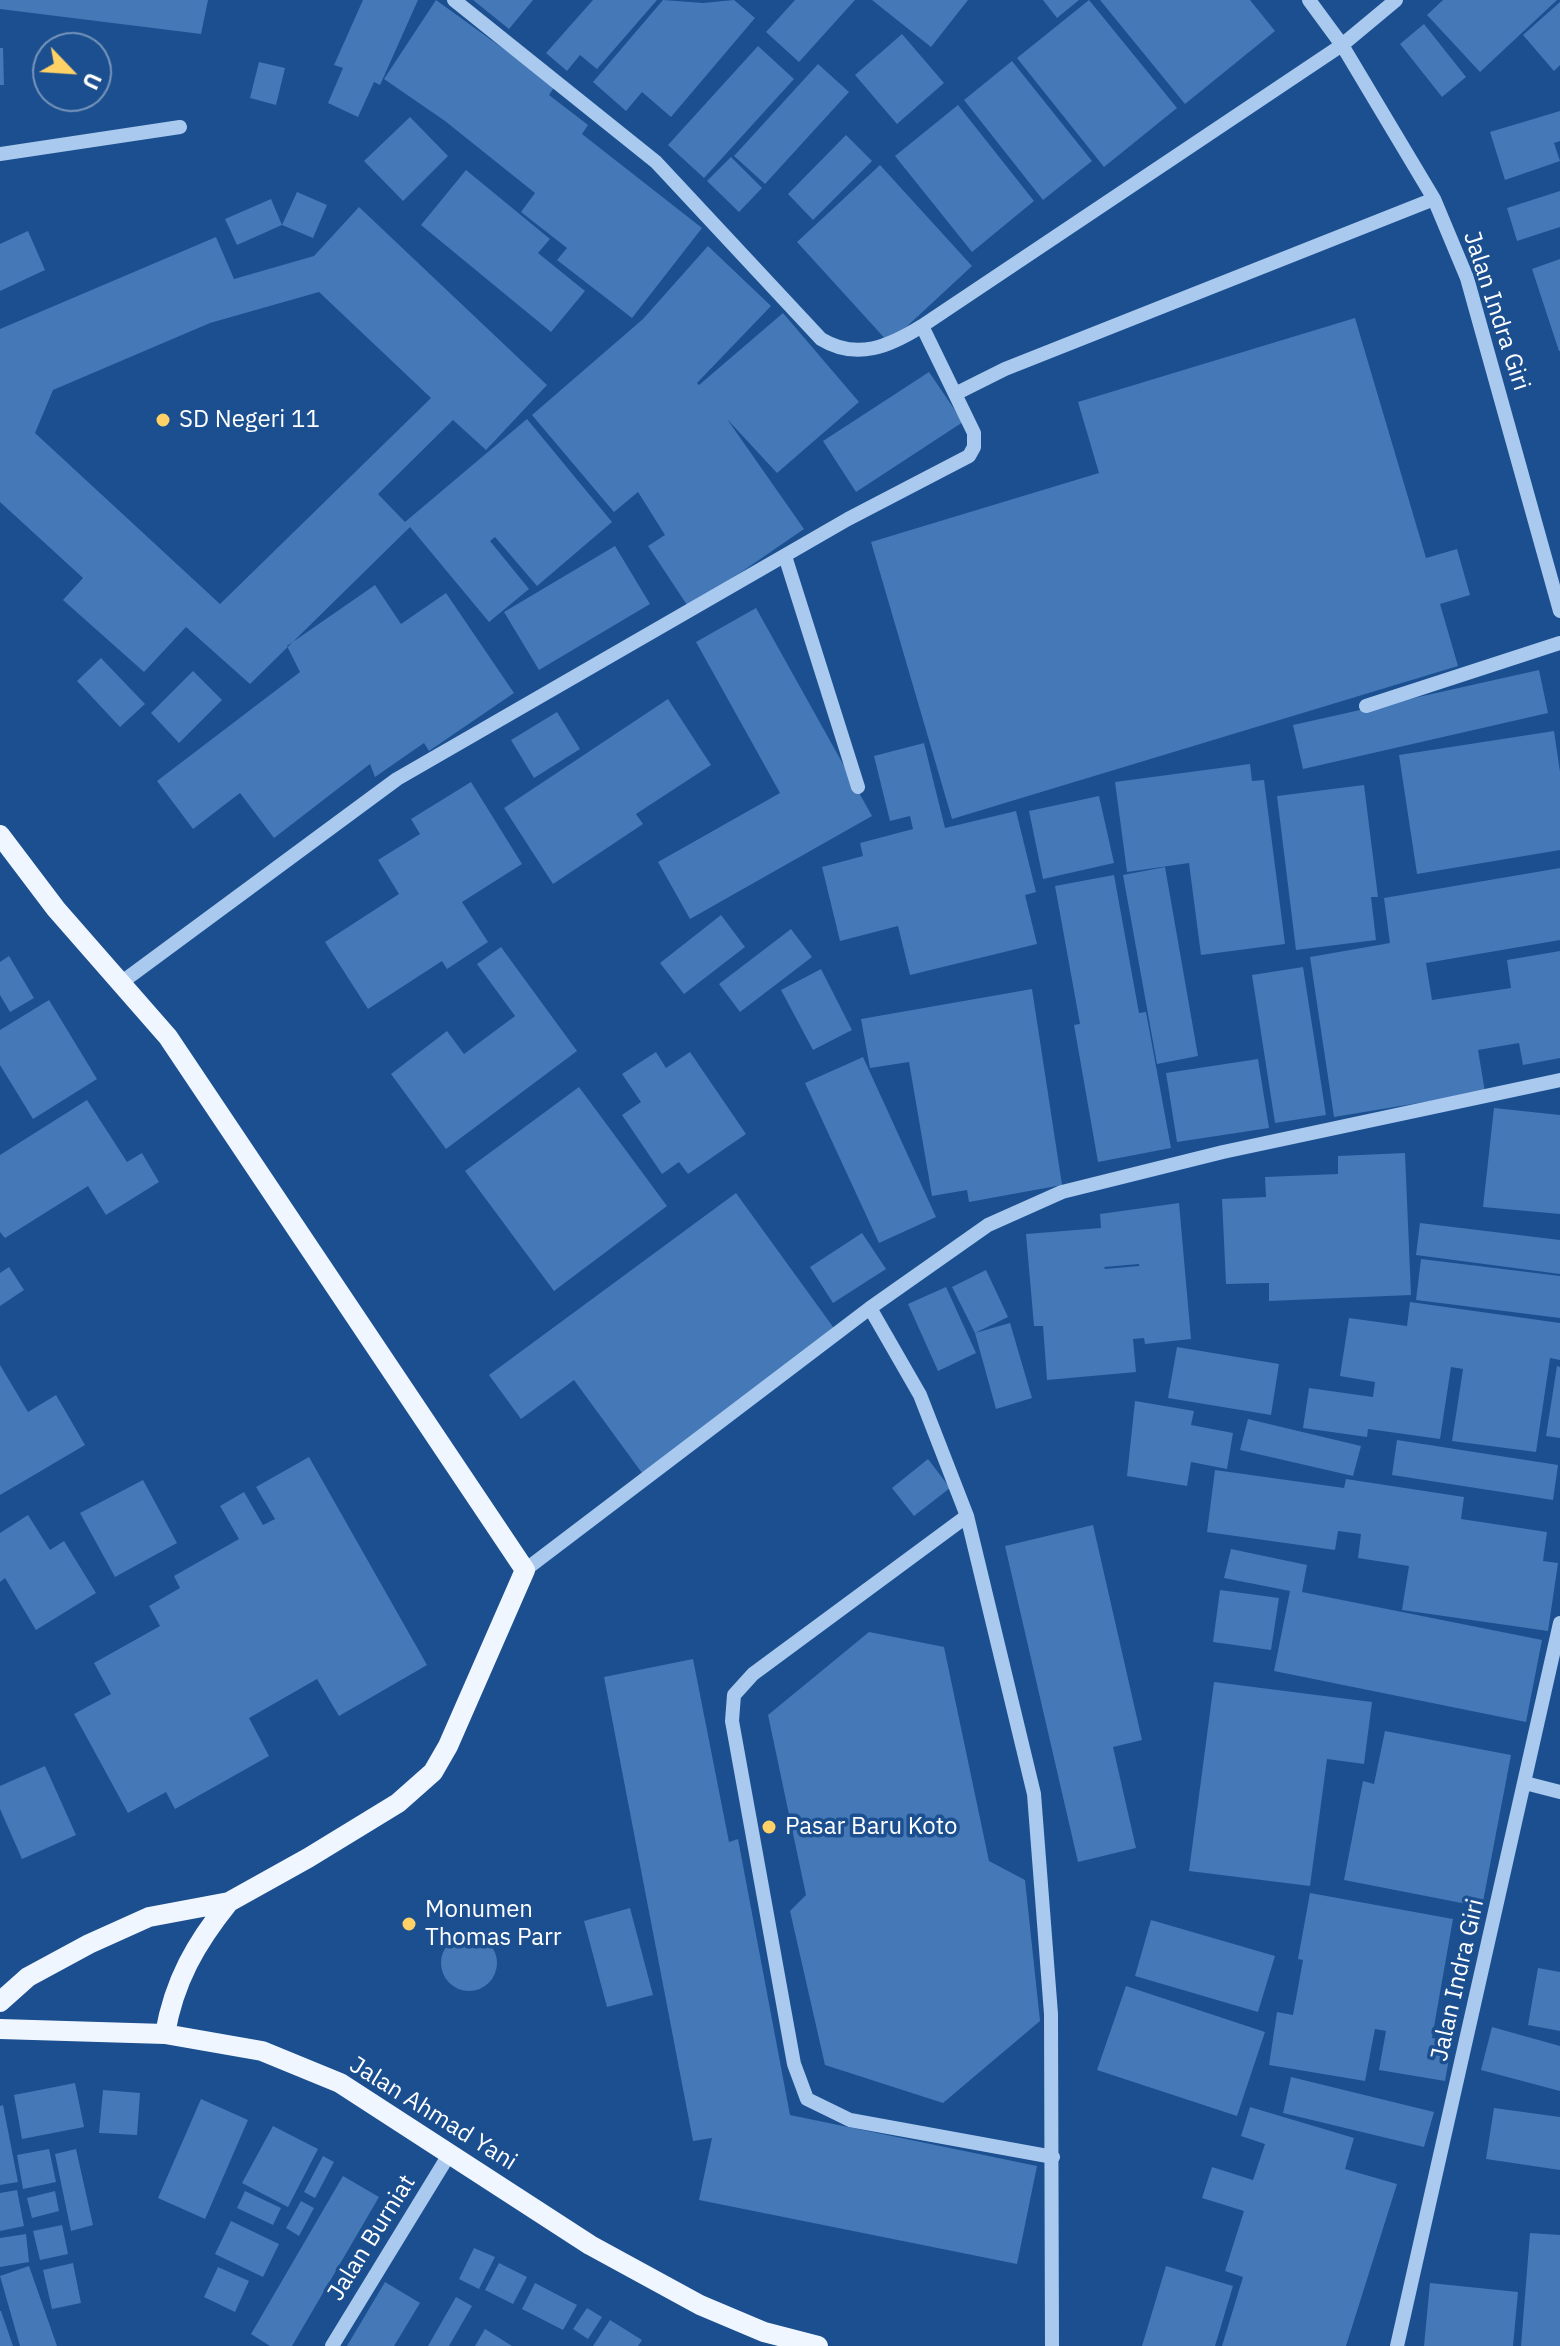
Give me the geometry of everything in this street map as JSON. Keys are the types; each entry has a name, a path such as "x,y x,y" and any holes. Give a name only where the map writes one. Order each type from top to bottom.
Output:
{"main road":[{"path":"0,835 56,909 168,1037 525,1570 471,1698 433,1772 398,1803 229,1902 149,1917 89,1944 28,1977 0,2002"},
{"path":"165,2034 171,2004 186,1963 199,1939 229,1902"},
{"name":"Jalan Ahmad Yani","path":"0,2029 165,2034 262,2051 340,2083 590,2245 700,2305 764,2332 818,2346"}],"street":[{"path":"454,0 656,162 821,339 832,346 871,350 895,343 922,326 1342,45 1396,0"},
{"name":"Jalan Indra Giri","path":"1309,0 1342,45 1434,199 1467,278 1560,611"},
{"path":"0,154 180,127"},
{"path":"955,394 1005,369 1434,199"},
{"path":"122,982 397,779 559,682 969,456 974,447 974,433 922,326"},
{"path":"785,556 858,787"},
{"path":"1366,706 1560,643"},
{"path":"525,1570 870,1308 988,1225 1062,1192 1223,1152 1560,1080"},
{"path":"870,1308 920,1395 967,1516 1034,1794 1051,2014 1052,2346"},
{"path":"967,1516 753,1674 734,1695 732,1721 794,2064 807,2099 850,2120 1053,2157"},
{"name":"Jalan Indra Giri","path":"1397,2346 1560,1623"},
{"path":"1525,1783 1560,1792"},
{"name":"Jalan Burniat","path":"332,2346 450,2153"}],"building":[{"path":"0,0 208,0 201,34 0,9"},
{"path":"363,0 418,0 380,85 374,82 358,117 328,103 343,68 334,65"},
{"path":"436,0 555,86 549,95 588,125 582,134 702,228 632,318 557,260 567,248 521,212 535,193 445,121 384,79"},
{"path":"473,0 533,0 509,29"},
{"path":"593,0 657,0 597,69 580,55 567,71 546,53"},
{"path":"663,0 703,3 734,0 755,18 671,117 642,92 626,111 593,82"},
{"path":"795,0 855,0 799,62 766,32"},
{"path":"872,0 968,0 931,47"},
{"path":"1043,0 1079,0 1057,18"},
{"path":"1089,0 1177,108 1104,167 1017,58"},
{"path":"1100,0 1250,0 1275,31 1185,104"},
{"path":"1443,0 1557,0 1480,72 1427,15"},
{"path":"1560,2 1560,65 1554,71 1523,35"},
{"path":"1424,24 1466,77 1442,97 1400,44"},
{"path":"902,34 944,83 897,124 855,75"},
{"path":"758,46 794,79 704,178 668,145"},
{"path":"0,48 3,48 4,85 0,85"},
{"path":"1012,61 1092,161 1043,200 964,100"},
{"path":"259,62 285,68 276,105 250,98"},
{"path":"818,64 849,92 765,184 734,156"},
{"path":"958,105 1034,201 972,252 895,156"},
{"path":"1560,111 1560,141 1554,143 1560,161 1505,180 1490,132"},
{"path":"410,117 448,156 403,201 364,161"},
{"path":"846,135 872,161 813,220 788,194"},
{"path":"731,157 762,188 739,212 707,181"},
{"path":"880,165 972,266 889,343 797,242"},
{"path":"466,170 550,239 538,253 585,291 551,332 421,225"},
{"path":"1560,191 1560,227 1517,241 1507,208"},
{"path":"297,192 327,205 313,238 282,225"},
{"path":"271,199 282,225 237,245 225,219"},
{"path":"359,207 547,385 486,450 453,420 378,494 405,522 527,419 612,522 537,586 495,537 490,541 529,589 489,622 410,527 250,684 186,627 144,672 63,600 83,578 0,502 0,329 216,237 234,279 314,256","holes":["319,292 431,398 220,604 35,433 53,390 210,323"]},
{"path":"28,231 45,270 0,291 0,244"},
{"path":"708,246 771,306 697,383 699,385 783,313 859,402 777,473 727,419 804,529 689,608 648,546 665,535 638,492 614,512 532,415 643,319"},
{"path":"1560,259 1560,351 1559,351 1532,269"},
{"path":"1355,318 1426,558 1457,549 1470,595 1440,604 1458,666 952,819 871,542 1099,473 1078,402"},
{"path":"929,372 963,422 856,492 823,441"},
{"path":"615,546 650,604 539,670 504,612"},
{"path":"375,585 401,624 446,593 514,693 429,751 424,743 375,777 370,764 274,838 240,793 193,829 157,781 300,672 287,646"},
{"path":"756,608 872,816 690,919 658,862 780,793 696,642"},
{"path":"101,658 145,704 120,727 77,681"},
{"path":"1539,670 1548,713 1303,769 1293,725"},
{"path":"193,671 222,700 179,743 151,713"},
{"path":"668,699 711,765 636,814 643,824 553,884 504,808"},
{"path":"557,712 580,749 534,778 511,740"},
{"path":"1554,731 1560,772 1560,850 1417,874 1399,755"},
{"path":"924,743 945,828 1016,811 1036,892 1025,895 1037,944 910,975 898,926 840,941 822,867 863,856 860,843 913,829 910,816 890,821 874,756"},
{"path":"1250,764 1252,781 1264,780 1285,944 1201,955 1189,863 1127,872 1115,782"},
{"path":"471,782 522,864 462,902 488,942 447,969 442,961 368,1009 325,942 399,894 378,860 420,834 411,819"},
{"path":"1364,785 1378,897 1371,897 1376,940 1296,950 1277,796"},
{"path":"1099,796 1114,863 1043,879 1029,811"},
{"path":"1165,867 1198,1056 1157,1064 1123,875"},
{"path":"1560,868 1560,940 1426,963 1432,1000 1511,988 1507,960 1560,951 1560,1058 1523,1065 1519,1043 1478,1050 1485,1092 1334,1117 1310,957 1390,943 1384,898"},
{"path":"1114,875 1139,1013 1146,1012 1171,1148 1098,1162 1074,1025 1080,1024 1055,886"},
{"path":"721,915 745,947 684,994 660,963"},
{"path":"791,929 812,957 740,1012 719,984"},
{"path":"501,947 577,1051 446,1149 391,1074 447,1031 464,1054 515,1016 477,964"},
{"path":"9,956 34,998 10,1012 0,995 0,962"},
{"path":"1303,967 1326,1115 1275,1123 1252,975"},
{"path":"821,969 852,1030 813,1050 781,990"},
{"path":"1032,989 1062,1185 969,1202 967,1190 932,1196 909,1062 870,1068 861,1019"},
{"path":"49,1000 97,1079 33,1119 0,1065 0,1030"},
{"path":"656,1052 666,1068 690,1052 746,1134 688,1174 679,1162 662,1174 622,1115 641,1102 622,1074"},
{"path":"863,1057 936,1217 879,1243 805,1083"},
{"path":"1258,1059 1269,1128 1177,1142 1166,1073"},
{"path":"579,1087 667,1206 554,1291 465,1171"},
{"path":"87,1100 127,1162 142,1153 159,1182 106,1215 88,1186 5,1238 0,1232 0,1155"},
{"path":"1494,1108 1560,1115 1560,1214 1483,1207"},
{"path":"1405,1153 1411,1295 1269,1301 1269,1283 1226,1284 1222,1199 1266,1197 1265,1177 1338,1174 1338,1156"},
{"path":"736,1193 836,1331 642,1473 574,1380 521,1419 489,1375"},
{"path":"1179,1203 1191,1339 1145,1344 1144,1338 1133,1339 1136,1372 1047,1380 1043,1326 1034,1326 1026,1234 1101,1228 1100,1214","holes":["1139,1264 1105,1269 1104,1267"]},
{"path":"1420,1223 1560,1240 1560,1274 1416,1255"},
{"path":"862,1233 886,1269 833,1303 810,1267"},
{"path":"1421,1259 1560,1276 1560,1318 1416,1300"},
{"path":"9,1267 24,1290 0,1306 0,1273"},
{"path":"986,1270 1008,1317 975,1333 952,1287"},
{"path":"946,1287 976,1353 938,1371 908,1304"},
{"path":"1410,1302 1560,1323 1560,1360 1550,1358 1536,1452 1452,1441 1463,1369 1451,1367 1440,1439 1368,1429 1367,1437 1303,1428 1309,1388 1373,1397 1375,1382 1340,1376 1349,1318 1407,1326"},
{"path":"1010,1323 1032,1398 996,1409 975,1333"},
{"path":"1177,1347 1279,1364 1271,1415 1168,1398"},
{"path":"0,1365 28,1412 56,1395 85,1445 0,1495"},
{"path":"1557,1366 1560,1367 1560,1438 1546,1436"},
{"path":"1135,1401 1194,1411 1191,1425 1233,1433 1227,1469 1191,1462 1187,1486 1127,1476"},
{"path":"1248,1419 1361,1446 1353,1476 1240,1450"},
{"path":"1397,1440 1558,1465 1553,1500 1392,1475"},
{"path":"309,1457 427,1665 339,1716 317,1679 249,1718 269,1756 175,1809 166,1792 128,1813 74,1714 111,1694 94,1663 160,1626 149,1606 180,1588 174,1576 239,1539 220,1506 244,1492 263,1525 275,1519 256,1487"},
{"path":"928,1459 950,1488 914,1516 892,1488"},
{"path":"1215,1470 1344,1488 1346,1479 1464,1497 1461,1519 1547,1532 1543,1561 1558,1563 1548,1631 1402,1610 1409,1566 1358,1558 1361,1534 1338,1531 1335,1550 1207,1532"},
{"path":"143,1480 177,1543 115,1577 80,1513"},
{"path":"28,1515 50,1550 64,1541 96,1593 36,1630 5,1578 0,1582 0,1533"},
{"path":"1093,1525 1142,1740 1113,1747 1136,1848 1078,1862 1005,1546"},
{"path":"1231,1549 1307,1565 1302,1592 1542,1640 1526,1722 1274,1671 1290,1591 1224,1578"},
{"path":"1220,1590 1279,1598 1271,1650 1213,1642"},
{"path":"869,1632 944,1647 989,1861 1025,1880 1040,2021 943,2103 825,2065 790,1911 806,1895 768,1715"},
{"path":"693,1659 729,1842 738,1839 790,2115 1037,2166 1017,2264 699,2200 712,2138 693,2141 604,1677"},
{"path":"1214,1682 1372,1702 1364,1764 1327,1759 1310,1886 1189,1871"},
{"path":"1385,1731 1511,1755 1482,1907 1344,1880 1363,1781 1374,1784"},
{"path":"45,1766 76,1835 22,1859 0,1809 0,1786"},
{"path":"1310,1893 1453,1919 1432,2038 1452,2042 1445,2081 1379,2070 1386,2031 1375,2029 1365,2081 1269,2065 1277,2012 1293,2015 1303,1960 1298,1959"},
{"path":"630,1908 653,1995 607,2007 584,1921"},
{"path":"1151,1920 1275,1956 1258,2012 1135,1976"},
{"path":"469,1935 489,1943 497,1963 489,1983 469,1991 449,1983 441,1963 449,1943"},
{"path":"1538,1968 1560,1972 1560,2031 1528,2025"},
{"path":"1126,1986 1265,2032 1237,2116 1097,2070"},
{"path":"1492,2027 1560,2046 1560,2091 1481,2070"},
{"path":"1291,2077 1434,2112 1424,2147 1283,2113"},
{"path":"75,2083 84,2127 22,2139 14,2095"},
{"path":"103,2090 140,2093 137,2135 99,2133"},
{"path":"201,2099 248,2120 205,2219 158,2198"},
{"path":"3,2105 18,2182 0,2185 0,2106"},
{"path":"1250,2107 1354,2138 1345,2169 1397,2184 1346,2346 1222,2346 1243,2277 1225,2271 1244,2211 1202,2198 1212,2167 1253,2180 1265,2144 1241,2136"},
{"path":"1494,2108 1560,2117 1560,2170 1486,2159"},
{"path":"273,2126 318,2149 288,2207 242,2183"},
{"path":"49,2149 56,2182 23,2189 17,2155"},
{"path":"76,2149 93,2225 71,2231 55,2154"},
{"path":"323,2156 334,2162 315,2198 304,2192"},
{"path":"343,2176 379,2197 292,2346 270,2346 251,2334"},
{"path":"17,2190 24,2226 0,2231 0,2193"},
{"path":"55,2191 59,2211 32,2218 27,2198"},
{"path":"245,2191 281,2208 273,2225 237,2208"},
{"path":"301,2201 314,2208 299,2236 286,2228"},
{"path":"231,2221 279,2244 263,2277 215,2254"},
{"path":"62,2225 68,2254 40,2260 33,2231"},
{"path":"1530,2233 1560,2235 1560,2346 1521,2346"},
{"path":"26,2234 29,2262 0,2267 0,2238"},
{"path":"474,2248 495,2257 479,2289 459,2279"},
{"path":"73,2263 81,2303 52,2309 43,2270"},
{"path":"499,2263 527,2277 513,2304 485,2290"},
{"path":"29,2266 57,2346 20,2346 0,2276"},
{"path":"1166,2266 1233,2286 1215,2346 1142,2346"},
{"path":"218,2267 249,2281 235,2312 204,2297"},
{"path":"385,2282 420,2303 394,2346 347,2346"},
{"path":"535,2283 577,2305 563,2330 522,2309"},
{"path":"1430,2283 1518,2292 1513,2346 1424,2346"},
{"path":"456,2297 472,2306 449,2346 428,2346"},
{"path":"587,2308 602,2317 588,2339 573,2329"},
{"path":"1,2311 13,2346 0,2346"},
{"path":"610,2320 642,2340 638,2346 593,2346"},
{"path":"485,2329 512,2346 475,2346"}],"place":[{"name":"SD Negeri 11","path":"163,420"},
{"name":"Pasar Baru Koto","path":"769,1827"},
{"name":"Monumen Thomas Parr","path":"409,1924"}]}
